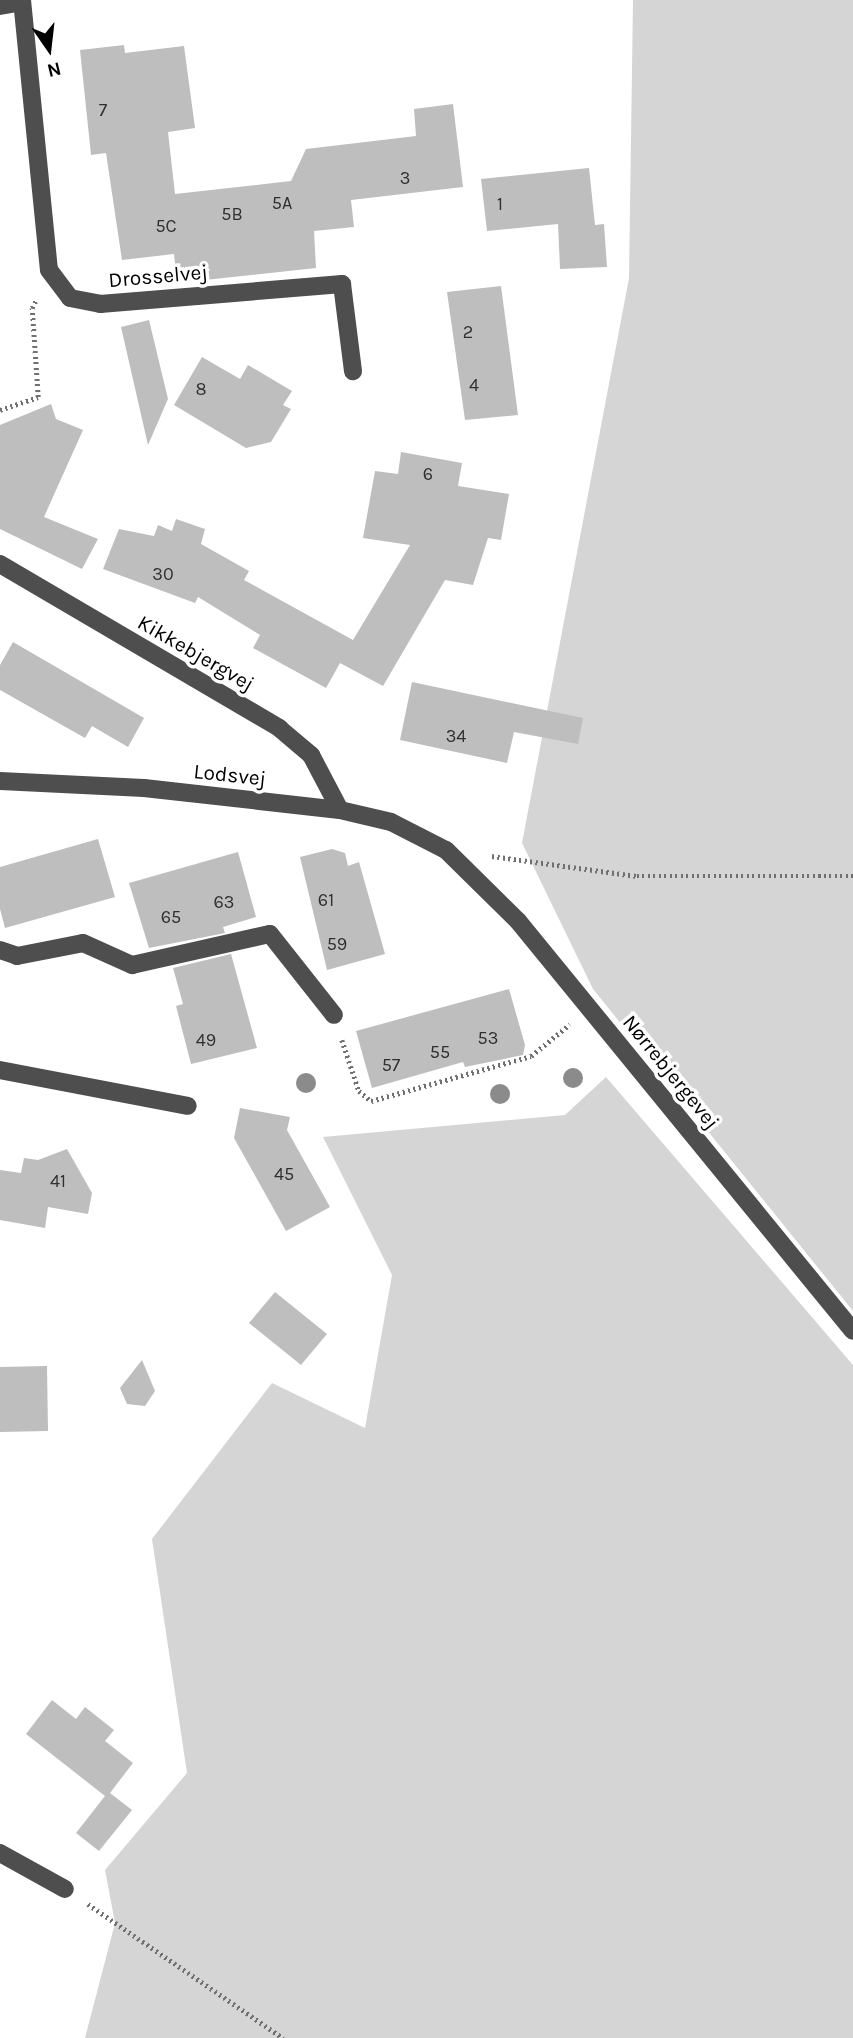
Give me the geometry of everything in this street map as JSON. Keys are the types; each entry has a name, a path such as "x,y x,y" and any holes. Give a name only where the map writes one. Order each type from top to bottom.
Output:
{"street":[{"path":"0,6 22,1 49,270"},
{"name":"Drosselvej","path":"49,270 70,298 100,304 342,284 353,371"},
{"name":"Kikkebjergvej","path":"0,564 279,728 311,755 340,810"},
{"name":"Lodsvej","path":"0,781 144,788 340,810 391,822 446,850"},
{"name":"Nørrebjergevej","path":"446,850 518,921 853,1331"},
{"path":"0,950 17,956 83,943 132,965 270,934 334,1015"},
{"path":"0,1070 188,1106"},
{"path":"0,1853 65,1889"}],"path":[{"path":"0,410 38,397 32,308 49,270"},
{"path":"446,850 637,876 853,876"},
{"path":"334,1015 359,1091 372,1101 531,1056 589,1008"},
{"path":"65,1889 283,2038"}],"shaded area":[{"path":"633,0 853,0 853,1311 593,989 522,843 629,278"},
{"path":"606,1077 853,1365 853,2038 85,2038 115,1923 105,1870 187,1773 152,1539 272,1383 365,1428 392,1275 323,1137 565,1115"}],"building":[{"path":"124,45 125,53 184,46 195,128 168,132 175,194 291,181 306,149 416,136 414,109 453,104 463,187 351,200 354,227 314,231 316,268 177,283 174,254 122,260 106,153 91,155 80,50"},
{"path":"589,168 595,225 604,224 607,267 560,269 558,224 487,231 481,179"},
{"path":"501,286 518,415 465,420 447,292"},
{"path":"149,320 168,399 148,445 121,327"},
{"path":"202,357 240,379 248,365 292,391 283,405 291,409 271,442 246,448 174,405"},
{"path":"51,404 56,419 83,430 44,517 98,539 82,569 0,529 0,425"},
{"path":"401,452 462,463 458,486 509,494 501,540 488,538 473,585 445,580 383,686 340,663 326,688 253,648 260,635 198,597 195,603 103,569 119,529 154,536 158,525 172,531 176,519 205,529 201,544 249,571 244,580 353,640 410,545 363,538 375,471 398,474"},
{"path":"13,642 144,718 128,747 92,726 85,738 0,690 0,665"},
{"path":"412,682 583,718 578,744 514,732 507,763 400,740"},
{"path":"98,839 115,897 5,928 0,909 0,867"},
{"path":"332,849 345,853 348,866 359,862 385,954 327,970 300,857"},
{"path":"238,852 256,917 223,927 225,933 149,948 129,883"},
{"path":"231,954 257,1048 191,1064 176,1006 183,1004 173,968"},
{"path":"509,989 525,1045 523,1055 465,1067 463,1062 372,1088 356,1031"},
{"path":"240,1108 290,1117 287,1130 330,1207 286,1231 234,1138"},
{"path":"67,1149 92,1193 88,1214 48,1207 45,1228 0,1220 0,1170 21,1173 24,1158 38,1160"},
{"path":"275,1292 327,1334 301,1365 249,1323"},
{"path":"142,1360 155,1391 145,1406 127,1404 120,1388"},
{"path":"47,1366 48,1431 0,1432 0,1367"},
{"path":"52,1700 76,1719 85,1707 114,1730 105,1741 133,1763 110,1793 132,1810 99,1851 76,1833 105,1796 26,1734"}]}
